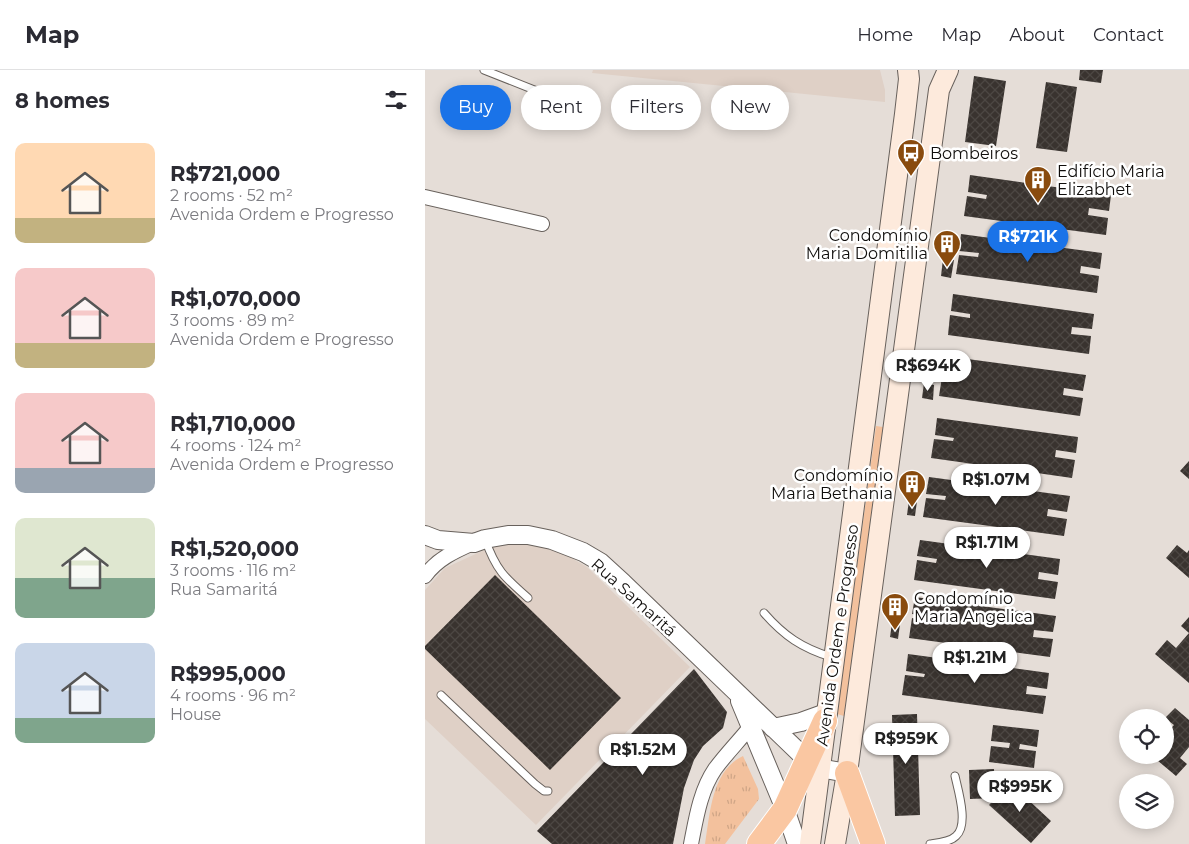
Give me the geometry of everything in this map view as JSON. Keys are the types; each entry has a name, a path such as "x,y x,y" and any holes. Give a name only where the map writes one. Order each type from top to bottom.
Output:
{"highway":[{"path":"759,844 814,765 826,717"},
{"path":"847,773 873,844"}],"main road":[{"name":"Avenida Ordem e Progresso","path":"826,717 907,97 908,70"},
{"name":"Avenida Ordem e Progresso","path":"835,844 847,773 939,90 948,70"},
{"name":"Avenida Ordem e Progresso","path":"810,844 814,765"}],"street":[{"path":"425,197 542,224"},
{"name":"Rua Samaritá","path":"425,535 437,540 479,541 508,535 528,535 568,546 600,562 814,765"},
{"path":"425,576 443,558 479,541"},
{"name":"Rua Samaritá","path":"737,693 785,809 797,844"},
{"path":"773,728 826,717"},
{"path":"691,844 696,817 706,787 715,770 751,726"},
{"path":"727,755 744,749 760,748"},
{"path":"814,765 847,773"}],"lane":[{"path":"484,70 522,85"},
{"path":"479,541 498,569 528,598"},
{"path":"764,613 779,630 791,639 813,651 834,658"},
{"path":"441,695 535,784 548,791"},
{"path":"930,844 946,841 957,836 962,827 963,815 955,776"}],"shaded area":[{"path":"593,70 880,70 885,90 885,102 789,92 789,85 713,85 592,73"},
{"path":"519,541 530,542 561,552 587,567 690,667 536,825 425,719 425,590 445,568 491,547"}],"green space":[{"path":"876,426 883,427 844,716 837,714"},
{"path":"743,756 758,789 759,799 725,844 705,844 711,807 718,783 732,763"}],"building":[{"path":"1080,70 1103,70 1101,83 1079,80"},
{"path":"974,76 1006,81 996,146 965,142"},
{"path":"1046,82 1077,87 1067,152 1036,148"},
{"name":"Edifício Maria Elizabhet","path":"970,175 1111,195 1109,211 1089,208 1088,215 1108,218 1106,235 964,216 967,196 986,199 987,195 968,192"},
{"path":"961,234 1102,253 1100,269 1081,266 1080,273 1099,276 1097,293 956,274 959,255 978,257 979,253 959,251"},
{"name":"Condomínio Maria Domitilia","path":"943,259 954,260 951,278 941,276"},
{"path":"953,294 1094,314 1092,329 1072,327 1071,334 1091,336 1089,354 948,335 950,315 970,318 970,314 951,311"},
{"path":"945,356 1086,375 1083,391 1064,388 1063,395 1083,398 1080,416 939,396 942,377 961,380 962,376 942,373"},
{"path":"924,383 934,385 933,400 922,398"},
{"path":"937,418 1078,437 1076,453 1056,450 1055,457 1075,460 1072,478 931,458 934,439 953,441 954,438 935,435"},
{"path":"1189,461 1189,479 1180,471"},
{"path":"929,477 1070,496 1067,512 1048,509 1047,516 1067,519 1064,536 923,517 926,498 945,500 946,496 926,494"},
{"name":"Condomínio Maria Bethania","path":"909,500 917,501 915,516 907,515"},
{"path":"920,540 1060,559 1058,575 1039,572 1038,579 1058,582 1055,599 914,580 917,560 936,563 937,559 917,556"},
{"path":"1177,545 1187,553 1189,550 1189,578 1166,558"},
{"path":"495,575 621,698 550,770 425,649 425,646"},
{"path":"915,597 1056,616 1053,632 1034,630 1033,637 1053,639 1050,657 909,638 912,618 931,621 932,617 912,614"},
{"path":"1189,617 1189,633 1181,626"},
{"name":"Condomínio Maria Angelica","path":"892,623 900,624 898,639 890,637"},
{"path":"1189,633 1189,683 1155,654 1167,640 1176,648"},
{"path":"908,654 1049,673 1047,689 1027,686 1026,694 1046,696 1043,714 902,695 905,675 924,677 925,674 906,671"},
{"path":"694,669 727,712 723,728 703,746 694,760 684,788 673,844 552,844 537,831"},
{"path":"1174,709 1189,720 1189,747 1180,758 1187,764 1176,776 1162,764 1174,764"},
{"path":"917,714 920,815 895,816 892,715"},
{"path":"993,725 1039,730 1037,747 1020,744 1019,749 1036,751 1034,768 989,762 991,746 1009,748 1010,743 991,741"},
{"path":"874,735 886,735 887,746 874,747"},
{"path":"994,769 995,798 970,799 969,770"},
{"path":"1010,783 1051,821 1031,843 989,805"}],"place":[{"name":"Bombeiros","path":"911,177"},
{"name":"Edifício Maria Elizabhet","path":"1038,204"},
{"name":"Condomínio Maria Domitilia","path":"947,268"},
{"name":"Condomínio Maria Bethania","path":"912,508"},
{"name":"Condomínio Maria Angelica","path":"895,631"}]}
